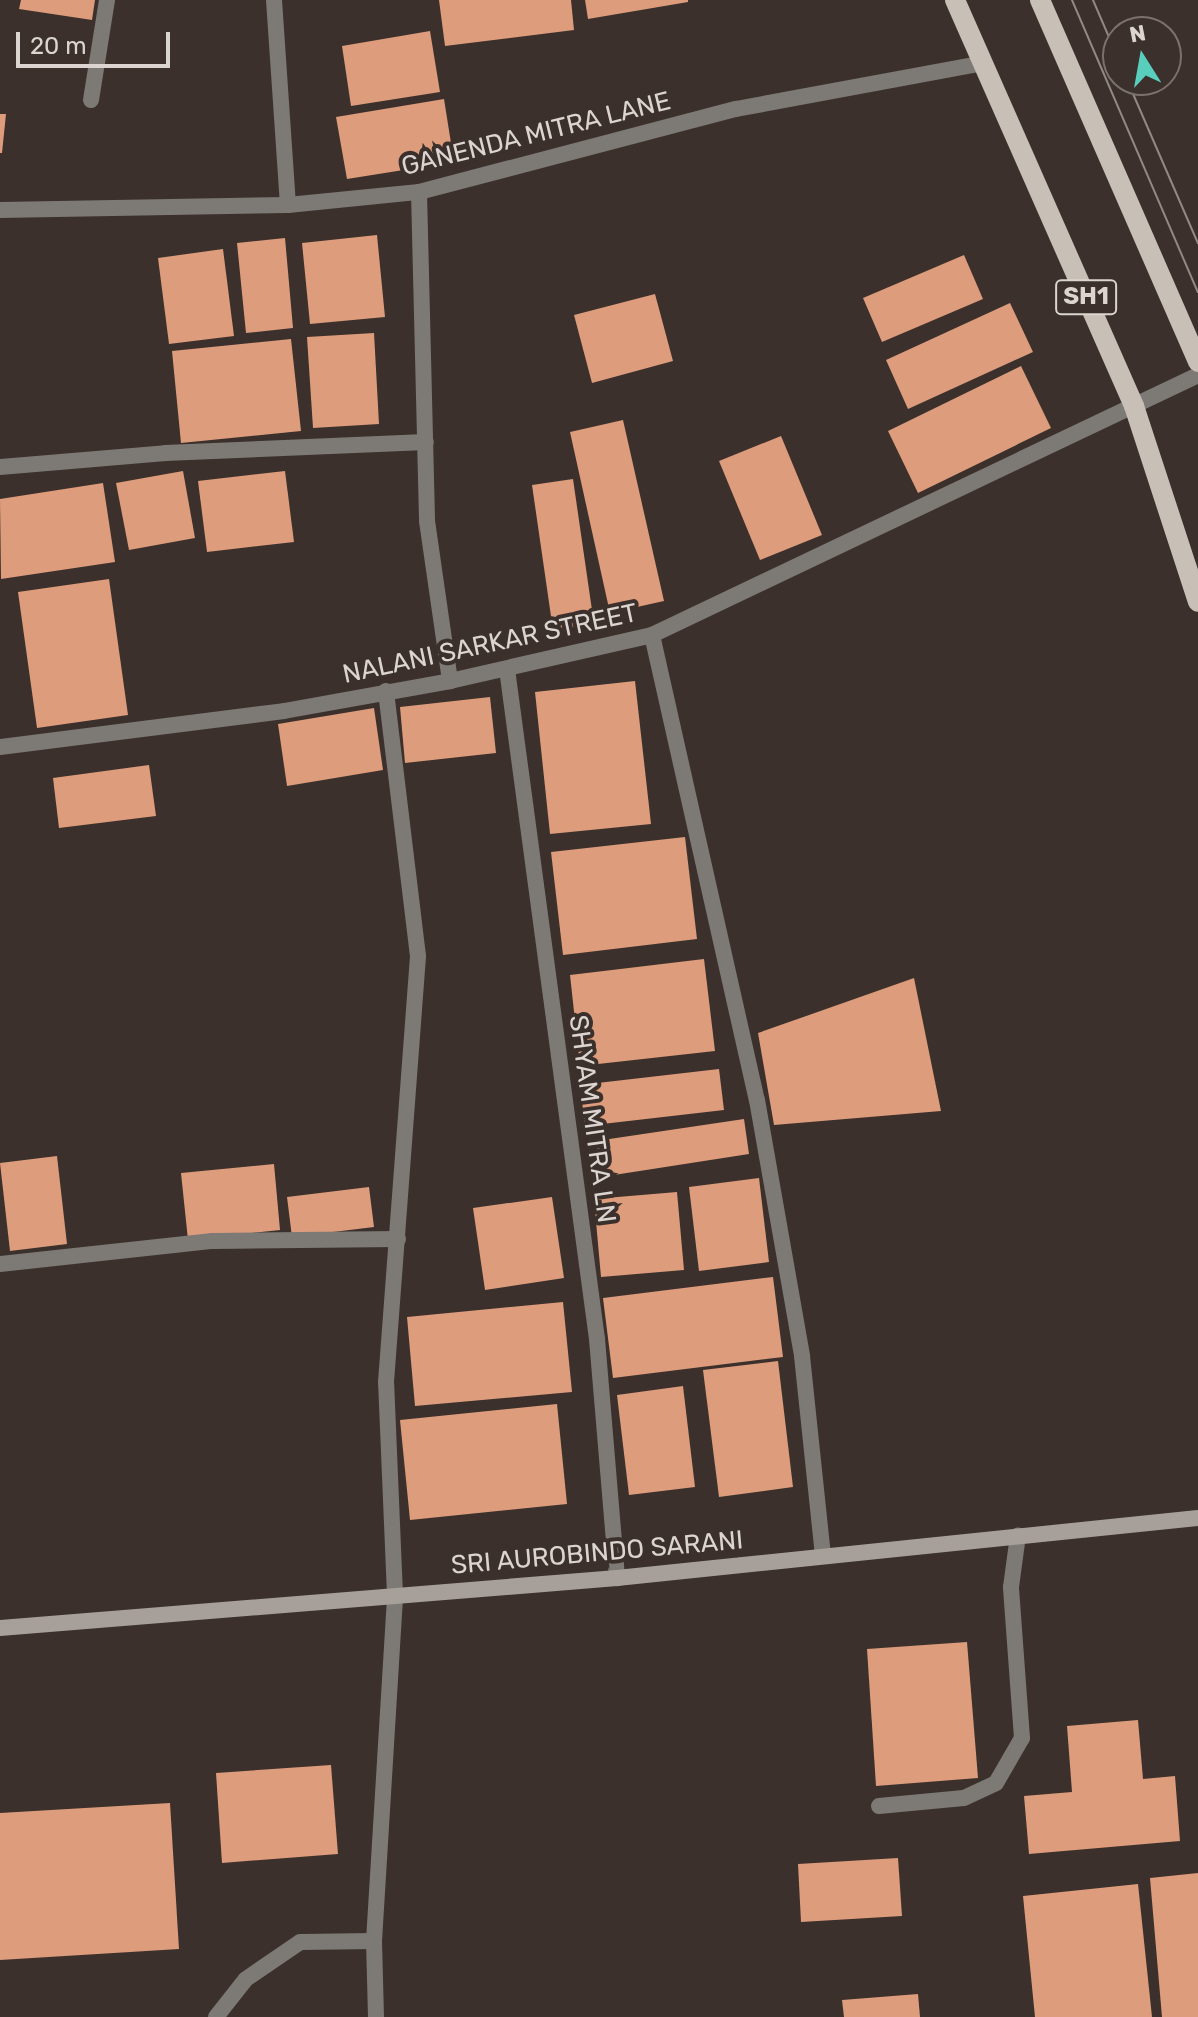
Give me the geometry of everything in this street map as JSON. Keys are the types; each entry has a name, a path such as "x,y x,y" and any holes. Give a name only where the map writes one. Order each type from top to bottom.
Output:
{"main road":[{"name":"SH1","path":"955,0 1134,406 1198,602"},
{"path":"1040,0 1198,362"},
{"name":"SRI AUROBINDO SARANI","path":"0,1628 617,1578 1198,1518"}],"street":[{"path":"91,100 107,0"},
{"path":"274,0 288,205"},
{"name":"GANENDA MITRA LANE","path":"0,210 288,205 419,192 736,109 983,63"},
{"path":"419,192 427,521 450,681"},
{"name":"NALANI SARKAR STREET","path":"0,747 284,711 450,681 652,635 1198,375"},
{"path":"0,467 165,453 426,442"},
{"path":"652,635 757,1100 802,1356 823,1555"},
{"name":"SHYAM MITRA LN","path":"507,669 597,1339 617,1578"},
{"path":"376,2017 374,1941 395,1595 386,1382 418,956 386,691"},
{"path":"0,1264 213,1241 398,1239"},
{"path":"879,1806 964,1798 996,1783 1022,1738 1011,1587 1018,1535"},
{"path":"216,2017 246,1979 300,1942 374,1941"}],"building":[{"path":"21,0 95,0 92,20 19,9"},
{"path":"439,0 571,0 574,30 445,46"},
{"path":"585,0 688,0 688,2 588,19"},
{"path":"430,31 440,92 351,106 342,46"},
{"path":"444,99 454,162 347,179 336,117"},
{"path":"0,114 6,114 2,153 0,153"},
{"path":"377,235 385,317 310,324 302,243"},
{"path":"285,238 293,328 246,333 237,243"},
{"path":"223,249 234,336 169,344 158,258"},
{"path":"964,255 983,299 882,342 863,298"},
{"path":"655,294 673,361 592,383 574,315"},
{"path":"1010,303 1033,352 908,409 886,360"},
{"path":"374,333 379,424 313,428 307,337"},
{"path":"291,339 301,431 181,443 172,351"},
{"path":"1021,366 1051,428 918,493 888,431"},
{"path":"623,420 664,601 610,613 570,432"},
{"path":"781,436 822,535 760,560 719,461"},
{"path":"183,471 195,538 129,550 116,483"},
{"path":"285,471 294,542 207,552 198,481"},
{"path":"573,479 594,624 553,630 532,485"},
{"path":"103,483 115,562 1,579 0,499"},
{"path":"109,579 128,715 37,728 18,592"},
{"path":"635,681 651,824 550,834 535,692"},
{"path":"490,697 496,753 405,763 400,707"},
{"path":"374,708 383,770 287,786 278,724"},
{"path":"149,765 156,816 59,828 53,778"},
{"path":"685,837 697,939 563,955 551,852"},
{"path":"704,959 715,1051 580,1066 570,975"},
{"path":"914,978 941,1111 774,1125 758,1033"},
{"path":"719,1069 724,1110 585,1126 580,1085"},
{"path":"744,1119 749,1154 601,1177 596,1141"},
{"path":"57,1156 67,1244 10,1251 0,1163"},
{"path":"274,1164 280,1230 188,1240 181,1173"},
{"path":"759,1178 769,1262 699,1271 689,1187"},
{"path":"369,1187 374,1227 292,1237 287,1197"},
{"path":"677,1192 684,1270 601,1277 594,1199"},
{"path":"552,1197 564,1278 485,1290 473,1208"},
{"path":"773,1277 783,1357 613,1378 603,1298"},
{"path":"563,1302 572,1392 415,1406 407,1317"},
{"path":"778,1361 793,1487 719,1497 703,1370"},
{"path":"683,1386 695,1487 629,1495 617,1395"},
{"path":"557,1404 567,1504 410,1520 400,1420"},
{"path":"967,1642 978,1778 876,1786 867,1649"},
{"path":"1138,1720 1143,1779 1175,1776 1180,1841 1029,1854 1024,1796 1072,1792 1067,1726"},
{"path":"331,1765 338,1854 222,1863 216,1773"},
{"path":"170,1803 179,1949 0,1960 0,1813"},
{"path":"898,1858 902,1916 801,1922 798,1864"},
{"path":"1198,1873 1198,2017 1162,2017 1150,1878"},
{"path":"1138,1884 1152,2017 1035,2017 1023,1896"},
{"path":"918,1994 920,2017 844,2017 842,2000"}],"tram line":[{"path":"1072,0 1198,292"},
{"path":"1093,0 1102,21"},
{"path":"1134,96 1198,243"}]}
